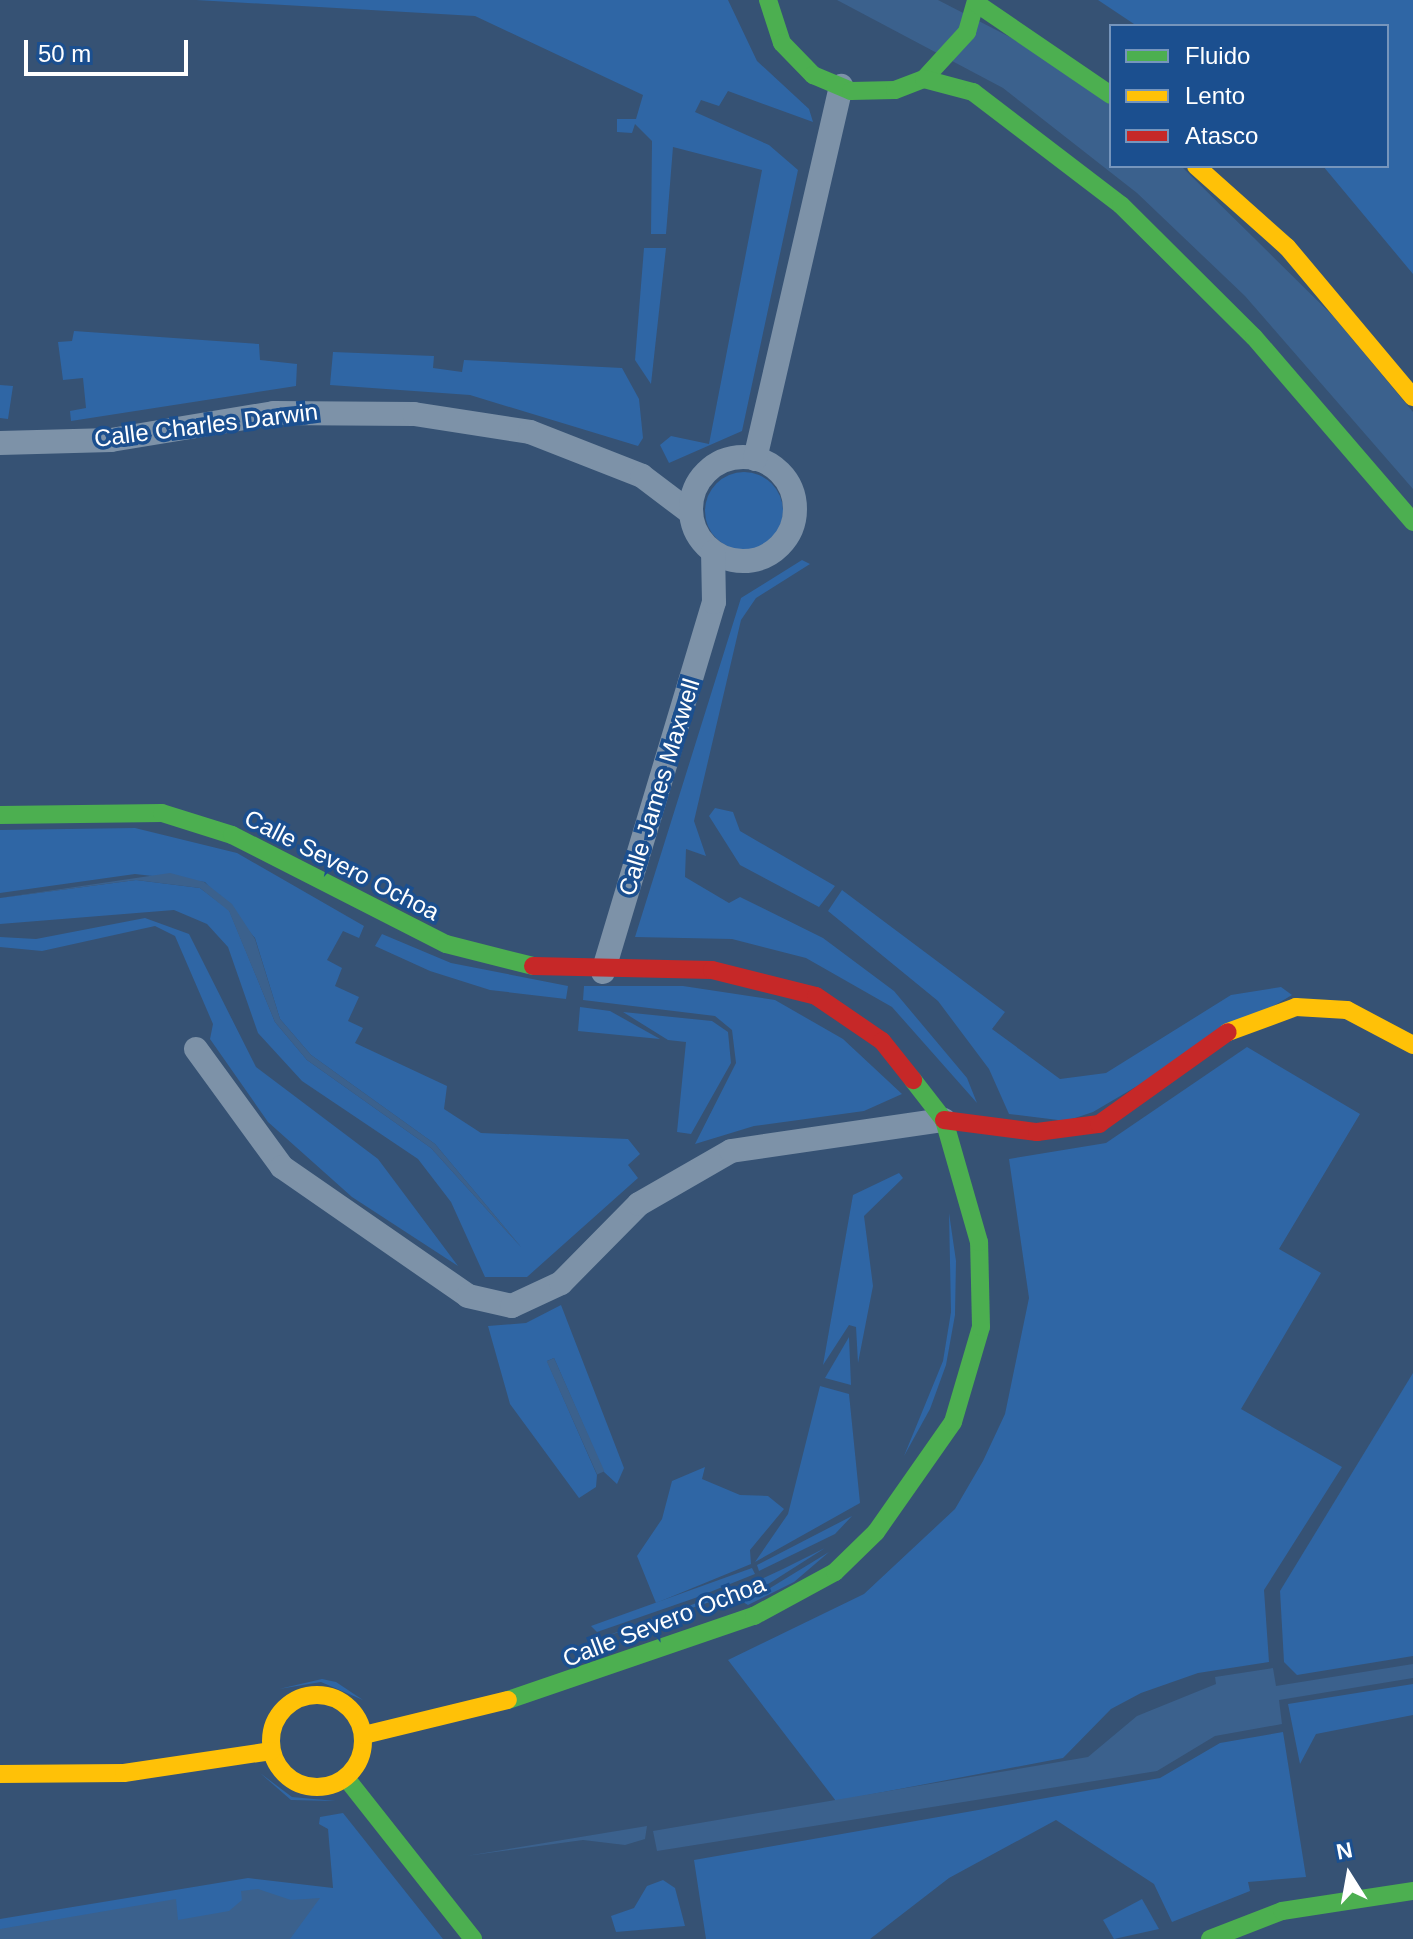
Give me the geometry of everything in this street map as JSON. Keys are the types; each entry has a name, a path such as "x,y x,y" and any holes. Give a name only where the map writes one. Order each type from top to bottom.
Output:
{"street":[{"path":"768,0 782,43 813,75 841,86 895,90 924,79 967,32 976,2 1109,94"},
{"path":"924,79 973,92 1121,205 1254,337 1413,522"},
{"path":"755,459 841,86"},
{"path":"1198,168 1287,247 1413,397"},
{"name":"Calle Charles Darwin","path":"0,443 111,440 345,409 530,432 642,476 691,513"},
{"path":"735,458 755,459 788,483 795,503 784,542 748,561 713,552 691,513 701,479 735,458"},
{"name":"Calle Charles Darwin","path":"642,476 701,479"},
{"name":"Calle James Maxwell","path":"603,972 714,602 713,552"},
{"name":"Calle James Maxwell","path":"714,602 748,561"},
{"name":"Calle Severo Ochoa","path":"0,815 162,813 232,835 446,944 546,969 603,972 712,970 816,996 882,1041 944,1120 979,1242 981,1327 953,1422 876,1532 835,1572 754,1616 546,1691 364,1735"},
{"path":"196,1049 282,1167 468,1296 512,1306 561,1283 639,1204 731,1151 944,1120 1037,1132 1099,1124 1231,1030 1296,1007 1347,1010 1413,1045"},
{"path":"303,1697 335,1698 364,1735 361,1759 346,1778 331,1786 300,1784 271,1751 278,1717 303,1697"},
{"path":"0,1774 124,1773 271,1751"},
{"path":"346,1778 473,1939"},
{"path":"1210,1939 1282,1911 1413,1891"}],"shaded area":[{"path":"196,0 728,0 757,61 809,109 813,122 728,91 719,106 701,100 695,112 769,145 798,170 742,431 669,463 660,445 671,436 709,444 762,170 673,147 666,234 651,234 652,141 635,124 632,133 617,132 617,119 636,119 643,95 475,16"},
{"path":"837,0 938,0 1039,52 1109,104 1109,168 1183,168 1333,316 1413,412 1413,489 1245,296 1137,193 1003,88"},
{"path":"1098,0 1413,0 1413,274 1325,168 1389,168 1389,24 1134,24"},
{"path":"644,248 666,248 651,384 635,360"},
{"path":"74,331 259,344 260,360 297,364 296,386 71,421 70,411 86,408 83,378 63,380 58,342 72,341"},
{"path":"333,352 434,356 433,368 462,372 464,360 622,368 639,399 643,438 638,446 470,395 330,385"},
{"path":"0,385 13,386 8,419 0,418"},
{"path":"744,472 759,475 772,483 780,496 783,511 780,526 772,539 759,547 744,550 729,547 716,539 708,526 705,511 708,496 716,483 729,475"},
{"path":"802,560 810,564 756,598 741,620 694,821 706,856 686,849 685,877 729,903 740,897 823,938 894,991 967,1078 977,1103 892,1007 806,958 732,939 635,937 741,598"},
{"path":"715,808 733,812 740,831 835,886 819,907 740,865 709,816"},
{"path":"135,828 237,853 364,926 359,938 343,931 327,960 342,968 335,986 359,997 348,1021 363,1028 355,1043 447,1086 444,1109 481,1133 628,1139 640,1154 628,1165 638,1178 527,1277 485,1277 451,1202 418,1159 302,1081 258,1033 228,947 207,924 174,910 0,924 0,898 136,880 200,888 229,910 275,1022 307,1060 431,1148 521,1247 435,1144 311,1055 280,1019 255,938 205,882 135,874 0,893 0,830"},
{"path":"170,873 204,882 232,904 255,939 280,1019 311,1055 435,1144 521,1247 431,1148 307,1060 275,1022 229,911 200,888 136,880 0,898"},
{"path":"842,890 1005,1012 992,1029 1060,1079 1106,1073 1231,995 1281,987 1292,995 1093,1112 1066,1121 1009,1114 989,1069 938,1001 828,911"},
{"path":"145,918 189,934 256,1067 378,1159 458,1266 352,1197 268,1122 210,1039 213,1024 175,936 155,926 42,951 0,947 0,937 36,939"},
{"path":"382,934 451,963 568,986 566,999 490,990 430,971 375,946"},
{"path":"584,986 683,986 775,1000 843,1039 902,1094 864,1111 754,1126 695,1144 736,1063 732,1030 715,1016 583,1000"},
{"path":"580,1007 610,1011 660,1039 578,1031"},
{"path":"623,1012 712,1021 728,1032 731,1063 691,1134 677,1132 686,1042 668,1040"},
{"path":"1247,1047 1360,1114 1279,1249 1321,1273 1241,1409 1342,1467 1264,1590 1269,1662 1198,1673 1141,1693 1111,1709 1063,1758 836,1801 728,1660 864,1594 955,1509 983,1461 1005,1414 1029,1298 1009,1159 1106,1143"},
{"path":"899,1173 903,1178 864,1216 873,1286 858,1363 856,1327 849,1325 823,1365 853,1195"},
{"path":"949,1213 956,1261 955,1315 946,1365 930,1409 904,1456 943,1361 951,1312"},
{"path":"561,1305 624,1468 617,1484 604,1472 554,1358 547,1361 597,1475 596,1487 579,1498 510,1404 488,1326 526,1323"},
{"path":"849,1337 851,1385 825,1378"},
{"path":"554,1358 604,1471 597,1475 547,1361"},
{"path":"1413,1373 1413,1656 1297,1675 1284,1662 1280,1591"},
{"path":"820,1386 849,1394 860,1503 755,1562 788,1514"},
{"path":"705,1467 702,1479 740,1495 768,1496 784,1509 750,1550 751,1564 656,1603 637,1556 662,1519 672,1481"},
{"path":"852,1516 835,1534 759,1571 757,1565"},
{"path":"825,1548 754,1593 742,1588 783,1569"},
{"path":"829,1552 794,1582 748,1605 731,1595 601,1638 732,1590 749,1601"},
{"path":"752,1568 755,1574 695,1598 597,1632 591,1626"},
{"path":"1413,1664 1413,1678 1279,1700 1282,1724 1215,1736 1157,1771 657,1851 653,1831 1088,1757 1137,1716 1216,1684 1215,1677 1273,1668 1276,1686"},
{"path":"322,1679 336,1682 363,1700 321,1682 279,1689"},
{"path":"1413,1684 1413,1715 1316,1734 1300,1764 1288,1704"},
{"path":"1283,1732 1306,1877 1248,1882 1250,1891 1172,1922 1154,1884 1056,1820 949,1878 870,1939 706,1939 694,1860 1160,1778 1220,1743"},
{"path":"260,1773 292,1797 336,1801 291,1800"},
{"path":"343,1813 443,1939 0,1939 0,1919 248,1878 333,1888 328,1829 319,1824 320,1817"},
{"path":"647,1826 645,1839 625,1845 583,1840 466,1856"},
{"path":"663,1880 675,1888 685,1926 616,1932 611,1916 634,1908 647,1886"},
{"path":"258,1889 291,1900 320,1898 290,1939 0,1939 0,1929 176,1899 178,1920 229,1911 242,1900 241,1891"},
{"path":"1142,1899 1159,1929 1114,1939 1103,1920"}],"traffic: fast":[{"path":"768,0 782,43 813,75 851,91 895,90 924,79 967,32 976,0"},
{"path":"976,3 1109,94"},
{"path":"924,79 973,92 1121,205 1254,337 1413,522"},
{"path":"0,815 162,813 232,835 446,944 533,966"},
{"path":"508,1700 754,1616 835,1572 876,1532 953,1422 981,1327 979,1242 944,1120 913,1080"},
{"path":"346,1778 473,1939"},
{"path":"1210,1939 1282,1911 1413,1891"}],"traffic: slow":[{"path":"1198,168 1287,247 1413,397"},
{"path":"1228,1032 1296,1007 1347,1010 1413,1045"},
{"path":"317,1695 335,1698 350,1708 360,1723 363,1741 360,1759 350,1774 335,1784 317,1787 299,1784 284,1774 274,1759 271,1741 274,1723 284,1708 299,1698 317,1695"},
{"path":"364,1735 508,1700"},
{"path":"0,1774 124,1773 271,1751"}],"traffic: jam":[{"path":"533,966 712,970 816,996 882,1041 913,1080"},
{"path":"944,1120 1037,1132 1099,1124 1228,1032"}]}
